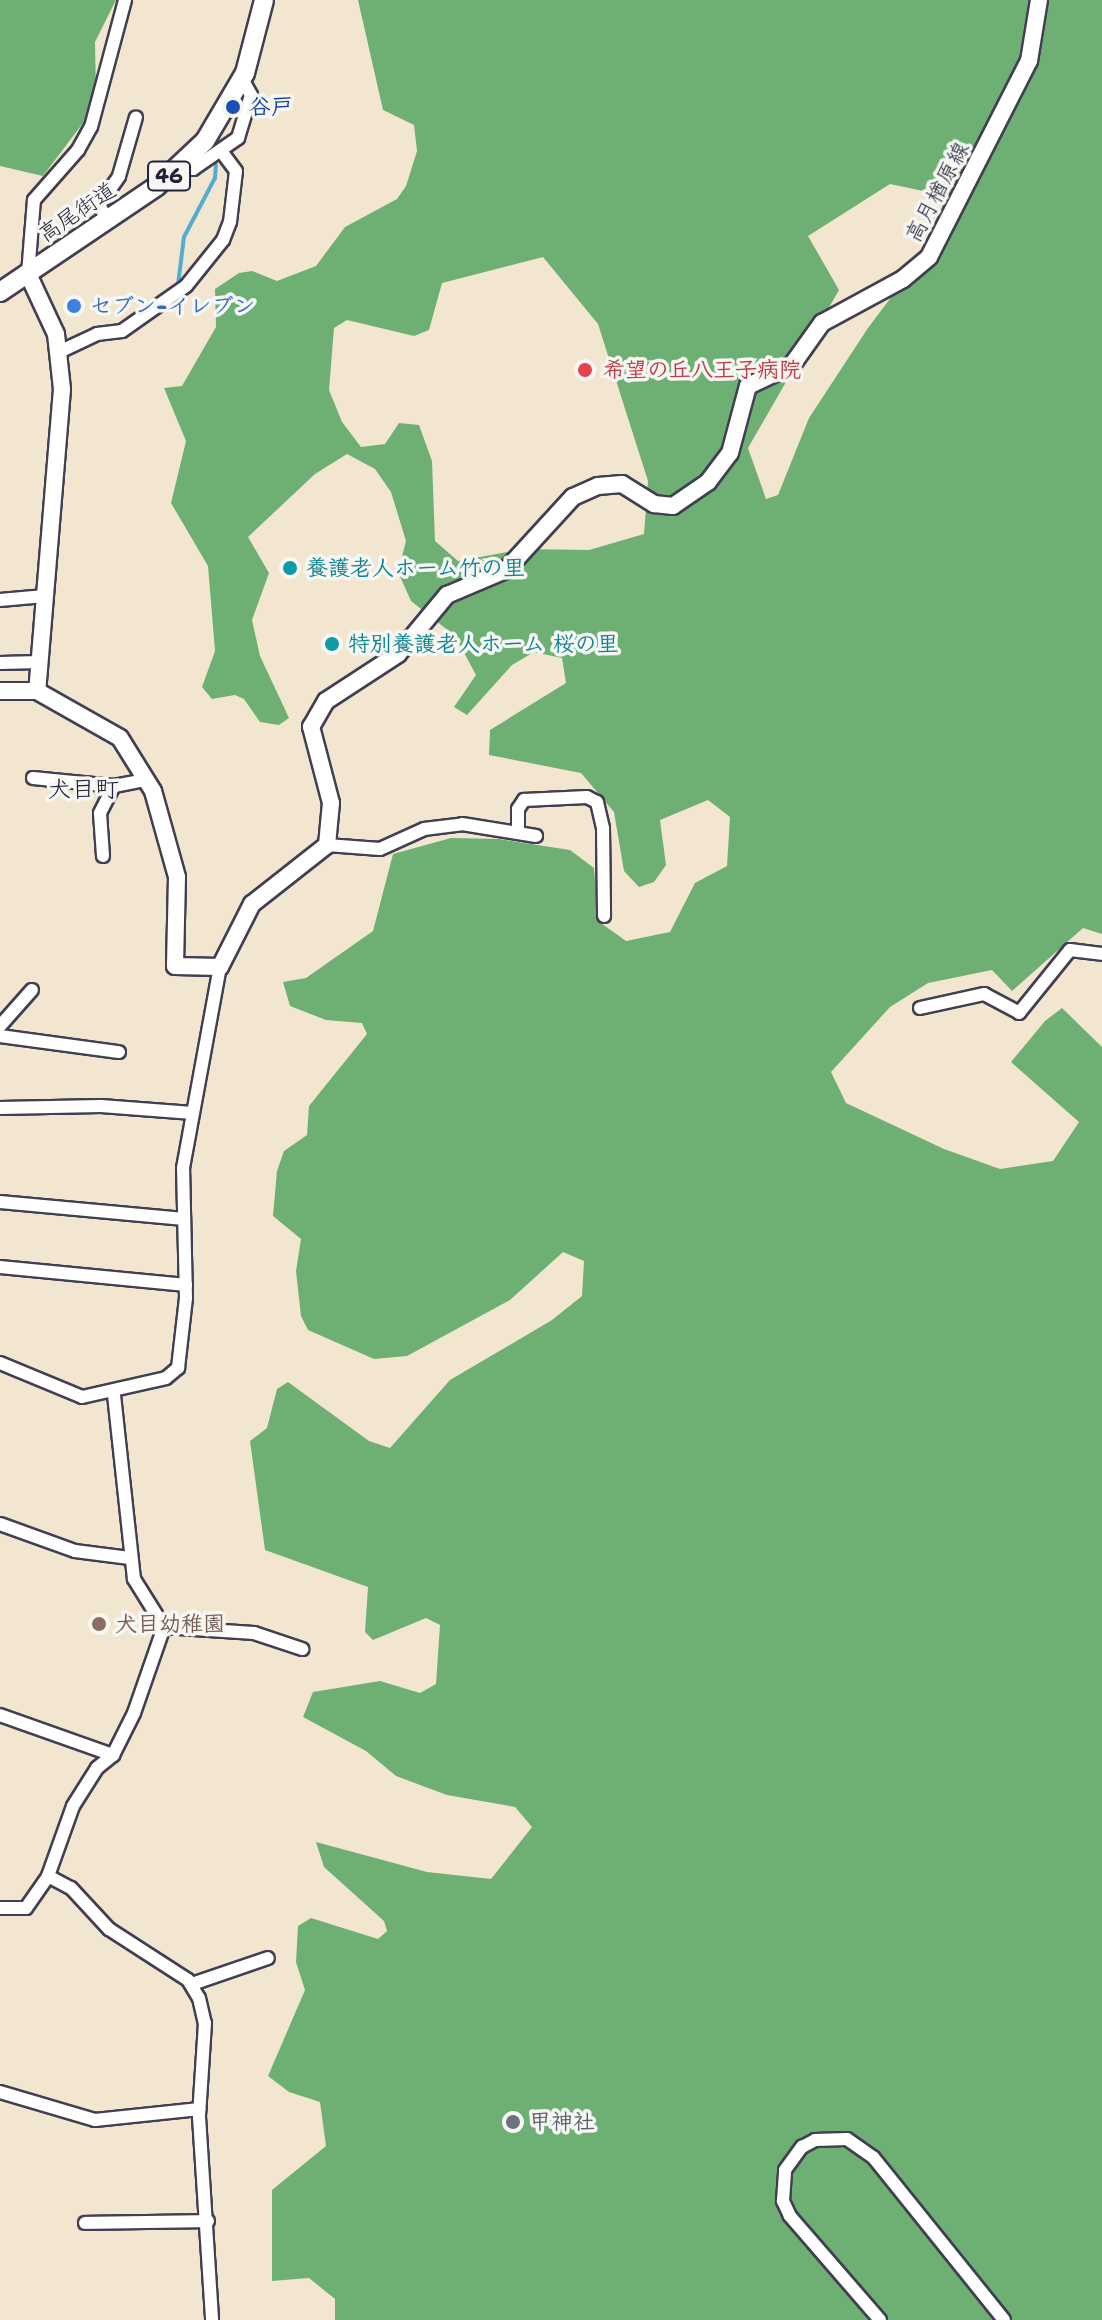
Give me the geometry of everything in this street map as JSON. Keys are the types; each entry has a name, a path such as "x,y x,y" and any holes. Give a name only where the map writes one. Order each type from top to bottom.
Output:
{"main road":[{"name":"高尾街道","path":"0,292 108,221 182,165 205,141 242,79 256,43 264,0"},
{"name":"高月楢原線","path":"327,845 331,803 311,727 326,701 398,654 447,595 506,570 573,497 613,483 654,504 673,506 708,482 730,453 748,386 792,365 822,323 903,279 929,257 1029,61 1039,0"},
{"path":"28,274 48,313 59,352 62,389 37,691"},
{"path":"0,691 37,691 111,729 144,780 156,800 161,834 177,877 175,966 220,967 252,904 327,845"}],"street":[{"path":"28,274 34,200 78,150 91,127 125,0"},
{"path":"182,165 193,169 223,154 238,138 251,95 242,79"},
{"path":"108,221 99,205 119,176 136,117"},
{"path":"59,352 97,334 122,331 193,278 230,222 236,171 223,154"},
{"path":"0,600 45,596"},
{"path":"0,663 40,662"},
{"path":"33,778 114,786 144,780"},
{"path":"103,856 100,813 114,786"},
{"path":"518,833 518,809 524,800 587,797 597,802 603,828 604,916"},
{"path":"327,845 380,849 424,829 462,824 536,836"},
{"path":"920,1008 984,994 1019,1013 1070,950 1102,954"},
{"path":"82,1397 114,1394 166,1378 178,1368 186,1285 183,1168 220,967"},
{"path":"0,1026 32,990"},
{"path":"0,1036 113,1052 109,1036"},
{"path":"0,1108 101,1106 193,1113"},
{"path":"0,1202 184,1219"},
{"path":"0,1267 186,1285"},
{"path":"0,1363 101,1404 117,1422"},
{"path":"114,1394 134,1579 164,1627"},
{"path":"0,1524 75,1551 130,1558"},
{"path":"164,1627 254,1633 302,1649"},
{"path":"0,1908 26,1908 48,1876 73,1806 97,1768 113,1755 164,1627"},
{"path":"0,1715 113,1755"},
{"path":"48,1876 71,1888 109,1929 192,1984 205,2023 199,2109 212,2320"},
{"path":"192,1984 268,1958"},
{"path":"0,2092 95,2120 199,2109"},
{"path":"880,2320 790,2216 783,2201 785,2170 802,2147 815,2140 847,2139 873,2157 1004,2320"},
{"path":"85,2223 208,2221"}],"green space":[{"path":"0,0 116,0 95,42 96,92 83,123 43,176 0,166"},
{"path":"358,0 1102,0 1102,934 1083,928 1012,991 992,970 928,983 890,1007 831,1072 846,1103 944,1149 1000,1169 1053,1161 1079,1122 1011,1062 1045,1021 1062,1008 1102,1047 1102,2320 335,2320 335,2299 309,2278 272,2281 272,2190 326,2146 320,2102 289,2092 268,2076 305,1990 296,1962 298,1926 311,1918 378,1939 387,1931 384,1921 324,1867 316,1842 427,1872 491,1879 532,1827 515,1807 447,1795 396,1776 366,1751 303,1717 313,1692 380,1681 420,1693 436,1684 440,1625 426,1618 373,1640 365,1632 368,1587 265,1550 250,1441 267,1428 277,1389 288,1382 369,1441 390,1448 450,1380 552,1320 582,1296 584,1261 563,1252 510,1300 407,1356 374,1359 308,1330 301,1316 296,1271 301,1239 273,1216 277,1171 284,1151 307,1135 309,1106 367,1034 362,1023 326,1020 290,1006 283,982 306,978 373,931 393,854 451,838 499,839 570,850 594,868 598,921 626,941 670,932 695,883 727,866 730,817 708,800 660,820 666,865 654,882 639,887 624,871 614,812 581,773 489,755 490,730 566,683 562,658 534,652 512,665 467,715 454,707 476,675 455,636 411,601 398,572 406,541 391,492 375,469 347,454 315,474 248,537 269,573 252,620 260,656 289,718 279,725 260,722 244,699 235,695 212,699 202,687 215,651 208,566 171,503 186,441 164,388 182,386 216,327 215,289 239,273 252,271 277,281 316,266 345,227 397,199 406,186 417,151 414,125 383,110","holes":["890,184 928,192 942,205 948,237 907,276 868,328 809,418 778,495 766,499 748,448 839,290 808,236","543,257 598,324 648,481 644,534 589,550 524,549 458,561 435,541 432,461 419,425 399,423 385,444 361,447 342,422 329,390 334,328 347,320 414,336 429,330 442,283"]}],"waterway":[{"path":"178,285 184,237 215,178 216,165"}],"place":[{"name":"谷戸","path":"233,107"},
{"name":"セブン-イレブン","path":"74,306"},
{"name":"希望の丘八王子病院","path":"585,370"},
{"name":"養護老人ホーム竹の里","path":"290,568"},
{"name":"特別養護老人ホーム 桜の里","path":"332,644"},
{"name":"犬目幼稚園","path":"99,1624"},
{"name":"甲神社","path":"513,2122"}],"district":[{"name":"犬目町","path":"83,790"}]}
